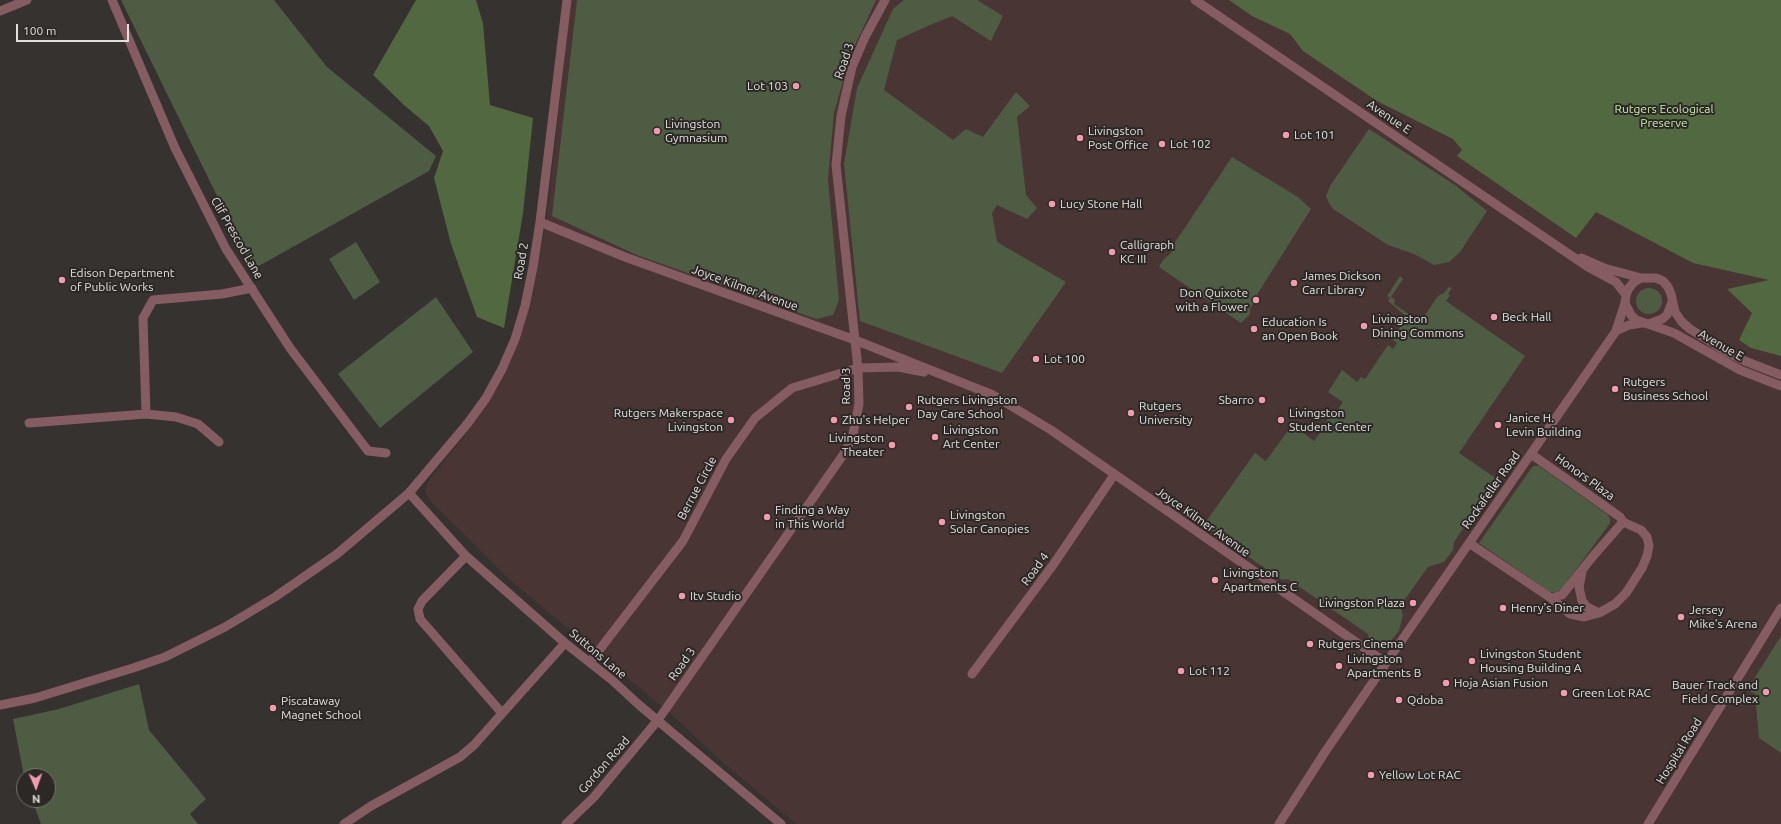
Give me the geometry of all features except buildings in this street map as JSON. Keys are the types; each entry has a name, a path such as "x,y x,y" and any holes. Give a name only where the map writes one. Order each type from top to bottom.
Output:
{"street":[{"path":"0,11 27,0"},
{"name":"Clif Prescod Lane","path":"112,0 175,148 226,249 290,348 368,450 386,453"},
{"name":"Road 2","path":"0,705 35,698 133,668 165,656 225,627 274,598 337,554 409,493 468,423 486,398 502,370 515,339 525,306 540,222 567,0"},
{"name":"Road 3","path":"658,720 844,454 852,439 858,404 858,368 836,165 841,116 852,67 865,37 885,0"},
{"name":"Avenue E","path":"1195,0 1588,267 1616,282 1626,299 1631,315 1646,323 1687,339 1718,359 1740,370 1781,386"},
{"name":"Joyce Kilmer Avenue","path":"540,222 625,257 855,340 981,389 1006,402 1051,430 1386,663"},
{"name":"Avenue E","path":"1570,254 1604,268 1641,278 1656,278 1663,281 1671,294 1675,312 1682,322 1690,329 1724,351 1751,364 1781,375"},
{"path":"1626,299 1629,288 1634,282 1641,278"},
{"path":"146,414 143,318 153,300 222,294 252,288"},
{"name":"Rockafeller Road","path":"1386,663 1616,331 1626,299"},
{"path":"1616,331 1629,325 1662,319 1668,314 1672,302"},
{"name":"Joyce Kilmer Avenue","path":"858,368 898,367 942,375"},
{"name":"Berrue Circle","path":"590,662 683,540 726,459 755,418 792,388 858,368"},
{"path":"29,423 146,414 176,417 198,424 219,442"},
{"name":"Honors Plaza","path":"1469,543 1551,598 1570,614 1584,617 1599,613 1615,604 1626,593 1642,568 1647,556 1649,546 1647,538 1641,530 1623,522 1615,513 1531,454"},
{"name":"Road 4","path":"972,674 1053,565 1114,475"},
{"name":"Suttons Lane","path":"409,493 466,556 565,643 590,662 781,824"},
{"path":"1551,598 1562,595 1582,569 1623,522"},
{"path":"466,556 422,601 418,609 420,619 501,712"},
{"path":"1582,569 1579,587 1582,601 1587,607 1599,613"},
{"name":"Hospital Road","path":"1648,824 1781,608"},
{"path":"344,824 371,806 460,757 474,745 501,712 565,643"},
{"path":"1279,824 1386,663"},
{"name":"Gordon Road","path":"566,824 594,797 658,720"}],"shaded area":[{"name":"Rutgers University","path":"571,0 1781,0 1781,824 796,824 720,760 679,721 510,580 430,501 425,491 427,483 472,426 490,400 528,309 546,224"}],"green space":[{"path":"121,0 274,0 327,67 436,156 429,171 257,267 246,255"},
{"path":"416,0 476,0 483,23 490,105 533,118 523,213 504,328 477,317 451,244 434,178 443,151 429,126 405,106 373,75"},
{"path":"577,0 876,0 850,56 834,113 828,179 839,300 833,315 816,319 637,255 552,216"},
{"path":"904,0 977,0 1003,16 991,41 952,16 897,40 884,90 953,140 966,129 983,137 1016,92 1030,106 1017,117 1026,195 1037,208 1027,219 997,205 992,213 997,242 1066,282 1002,373 860,321 844,164 857,88 893,9"},
{"name":"Rutgers Ecological Preserve","path":"1229,0 1781,0 1781,356 1751,348 1739,340 1752,313 1727,289 1769,280 1693,263 1596,212 1576,238 1457,156 1462,150 1453,139 1377,101 1303,51 1290,34 1252,16"},
{"path":"1369,129 1455,185 1487,211 1460,252 1449,262 1434,265 1414,254 1388,245 1333,209 1329,203 1326,196 1330,186"},
{"path":"1232,157 1298,197 1311,209 1258,293 1257,299 1250,308 1250,314 1241,323 1159,267 1163,260 1171,253 1174,244"},
{"path":"356,242 380,282 354,300 329,259"},
{"path":"1400,276 1403,279 1391,297 1395,300 1394,304 1420,322 1438,296 1444,293 1449,287 1452,288 1446,301 1525,356 1459,453 1497,479 1454,542 1453,550 1444,562 1428,567 1400,606 1403,615 1399,631 1390,642 1384,645 1377,645 1369,639 1368,634 1288,579 1282,580 1246,555 1245,551 1207,528 1207,520 1255,453 1266,461 1292,425 1314,441 1327,423 1326,422 1332,409 1337,411 1343,402 1328,392 1342,370 1357,382 1361,377 1365,379 1388,345 1393,349 1397,343 1392,339 1407,317 1388,301 1390,298 1387,296"},
{"path":"1649,288 1658,292 1662,301 1658,310 1649,314 1640,310 1636,301 1640,292"},
{"path":"436,297 473,352 380,428 338,374"},
{"path":"1533,466 1539,466 1607,514 1610,518 1610,523 1561,590 1557,592 1550,592 1479,543"},
{"name":"Bauer Track and Field Complex","path":"1781,636 1781,753 1759,738 1755,694 1747,690"},
{"path":"139,684 149,730 206,799 190,814 198,824 41,824 35,808 56,808 56,768 22,768 13,719 59,709"}],"place":[{"name":"Lot 103","path":"796,86"},
{"name":"Livingston Gymnasium","path":"657,131"},
{"name":"Lot 101","path":"1286,135"},
{"name":"Livingston Post Office","path":"1080,138"},
{"name":"Lot 102","path":"1162,144"},
{"name":"Lucy Stone Hall","path":"1052,204"},
{"name":"Calligraph KC III","path":"1112,252"},
{"name":"Edison Department of Public Works","path":"62,280"},
{"name":"James Dickson Carr Library","path":"1294,283"},
{"name":"Don Quixote with a Flower","path":"1256,300"},
{"name":"Beck Hall","path":"1494,317"},
{"name":"Livingston Dining Commons","path":"1364,326"},
{"name":"Education Is an Open Book","path":"1254,329"},
{"name":"Lot 100","path":"1036,359"},
{"name":"Rutgers Business School","path":"1615,389"},
{"name":"Sbarro","path":"1262,400"},
{"name":"Rutgers Livingston Day Care School","path":"909,407"},
{"name":"Rutgers University","path":"1131,413"},
{"name":"Rutgers Makerspace Livingston","path":"731,420"},
{"name":"Zhu's Helper","path":"834,420"},
{"name":"Livingston Student Center","path":"1281,420"},
{"name":"Janice H. Levin Building","path":"1498,425"},
{"name":"Livingston Art Center","path":"935,437"},
{"name":"Livingston Theater","path":"892,445"},
{"name":"Finding a Way in This World","path":"767,517"},
{"name":"Livingston Solar Canopies","path":"942,522"},
{"name":"Livingston Apartments C","path":"1215,580"},
{"name":"Itv Studio","path":"682,596"},
{"name":"Livingston Plaza","path":"1413,603"},
{"name":"Henry's Diner","path":"1503,608"},
{"name":"Jersey Mike's Arena","path":"1681,617"},
{"name":"Rutgers Cinema","path":"1310,644"},
{"name":"Livingston Student Housing Building A","path":"1472,661"},
{"name":"Livingston Apartments B","path":"1339,666"},
{"name":"Lot 112","path":"1181,671"},
{"name":"Hoja Asian Fusion","path":"1446,683"},
{"name":"Bauer Track and Field Complex","path":"1766,692"},
{"name":"Green Lot RAC","path":"1564,693"},
{"name":"Qdoba","path":"1399,700"},
{"name":"Piscataway Magnet School","path":"273,708"},
{"name":"Yellow Lot RAC","path":"1371,775"}]}
